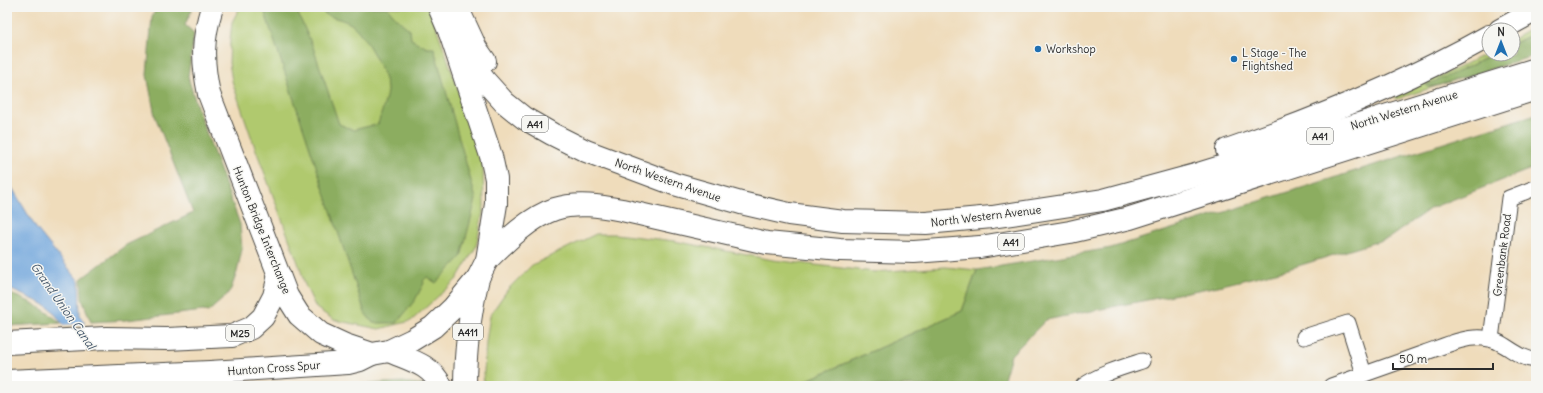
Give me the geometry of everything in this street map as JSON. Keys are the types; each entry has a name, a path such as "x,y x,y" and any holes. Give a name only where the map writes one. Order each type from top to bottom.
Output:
{"main road":[{"name":"Hunton Bridge Interchange","path":"212,7 207,23 203,46 204,69 209,94 287,296 299,315 321,334 345,345 381,352 414,361 433,373 441,386"},
{"path":"381,352 412,340 433,327 453,308 482,269 496,204 496,179 491,156 450,33 439,7"},
{"path":"457,7 476,48 493,73 510,92 539,114 614,153 650,176"},
{"path":"1514,22 1536,10"},
{"name":"North Western Avenue","path":"450,33 485,81 504,102 524,118 586,151 650,176 748,205 789,214 844,221 926,223 992,217 1103,200 1195,175 1536,69"},
{"path":"1037,210 1100,188 1180,166 1314,119 1405,80 1481,40"},
{"name":"North Western Avenue","path":"482,269 508,239 536,219 555,209 577,205 602,206 622,210 767,243 840,250 914,252 988,246 1070,232 1130,218 1536,89"},
{"name":"A411","path":"465,386 468,327 482,269"},
{"name":"M25","path":"7,343 106,338 166,339 236,335 251,328 263,317 274,296 279,275"},
{"name":"Hunton Cross Spur","path":"7,381 136,374 210,372 348,363 381,352"}],"street":[{"name":"Greenbank Road","path":"1491,339 1509,198 1535,188"},
{"path":"1304,337 1348,323 1364,374"},
{"path":"1331,386 1462,341 1482,338 1491,339 1507,346 1525,358 1536,360"},
{"path":"1082,386 1107,372 1142,361"}],"green space":[{"path":"157,7 193,7 185,25 194,33 188,77 199,113 240,224 242,249 237,272 231,289 225,297 208,312 203,311 127,320 91,322 82,299 81,279 126,245 193,213 155,116 147,75 152,17"},
{"path":"240,7 427,7 431,13 483,165 484,207 476,247 456,280 411,321 379,329 334,320 316,308 305,285 232,81 229,63 230,40 232,22"},
{"path":"263,7 295,7 313,47 339,124 353,130 378,124 384,106 387,88 378,63 362,36 351,24 325,14 318,7 387,7 396,18 410,30 411,39 427,48 434,48 476,199 461,257 436,283 427,277 423,281 424,283 415,300 397,323 373,323 365,313"},
{"path":"1536,26 1536,38 1533,34 1521,40 1521,34"},
{"path":"1533,34 1536,38 1536,55 1521,60 1521,40"},
{"path":"1481,56 1481,60 1428,87 1440,85 1397,99 1395,98 1395,96"},
{"path":"1481,60 1481,62 1514,62 1440,85 1428,87 1426,85"},
{"path":"1536,114 1536,167 1431,208 1389,238 1288,269 1218,286 1046,320 1011,355 1002,386 794,386 962,311 977,270 1111,248"},
{"path":"596,234 615,234 674,241 773,260 875,272 945,267 977,270 962,311 794,386 483,386 486,342 490,315 508,289 532,265"},
{"path":"7,293 36,305 61,323 7,326"},
{"path":"403,382 425,386 324,386"}],"water":[{"name":"Grand Union Canal","path":"7,179 36,228 79,281 80,316 86,325 113,386 50,308 7,288"}],"pier":[{"path":"88,323 135,385 110,386 61,325"}],"place":[{"name":"Workshop","path":"1038,49"},
{"name":"L Stage - The Flightshed","path":"1234,59"}]}
